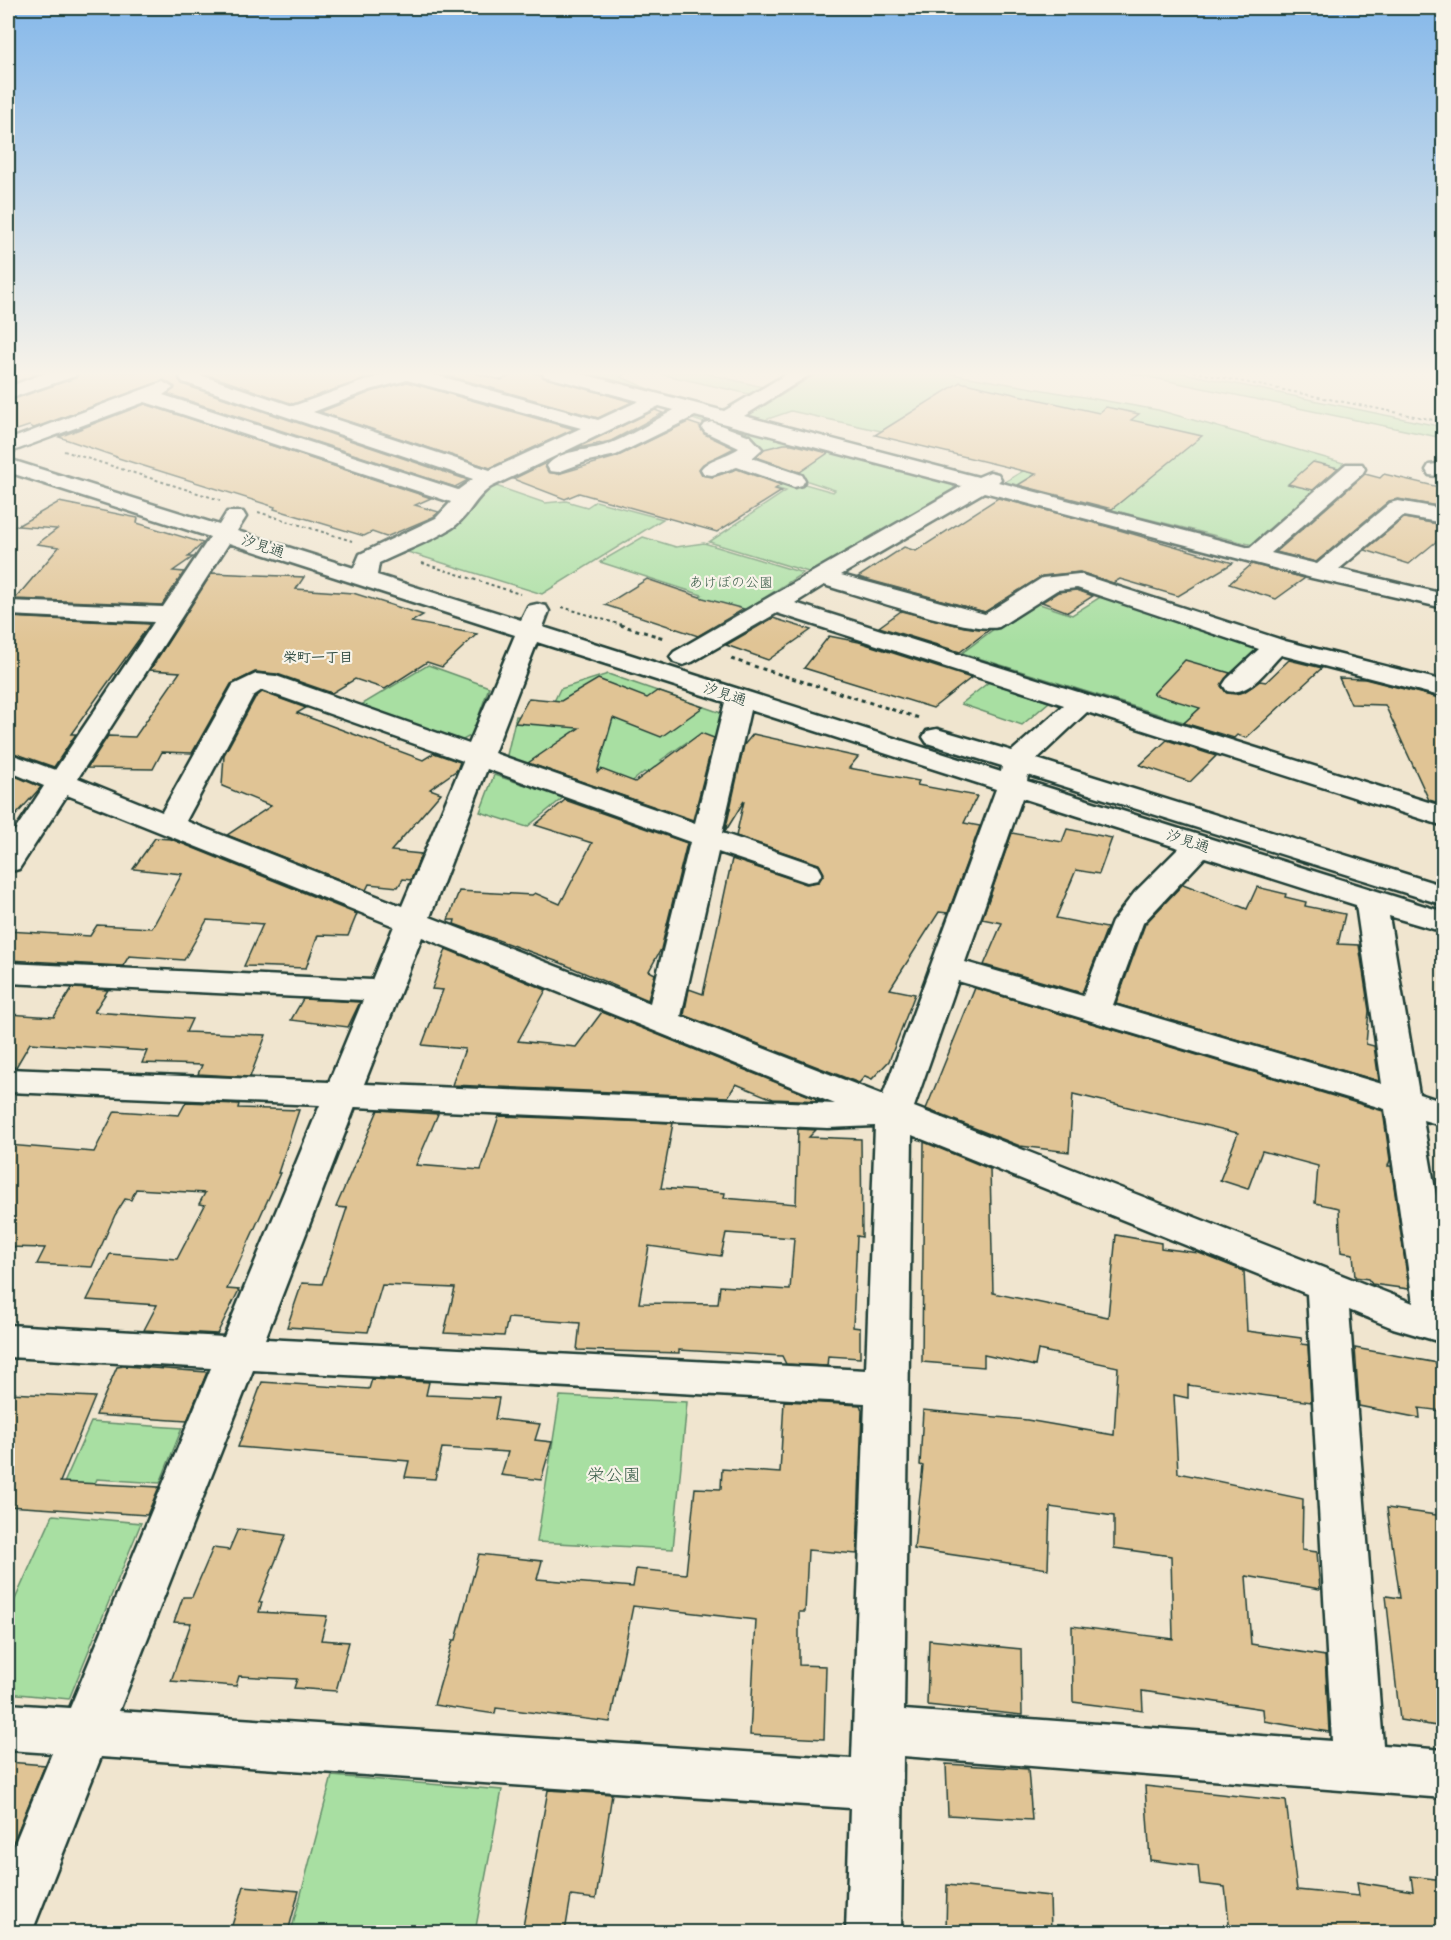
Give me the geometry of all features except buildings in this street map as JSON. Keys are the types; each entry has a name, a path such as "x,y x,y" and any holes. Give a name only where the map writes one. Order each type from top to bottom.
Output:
{"street":[{"name":"汐見通","path":"43,463 230,525 533,621 739,698 1443,896"},
{"path":"351,463 463,499"},
{"path":"446,463 492,478"},
{"path":"366,568 444,523 456,513 469,491 525,463"},
{"path":"516,486 565,463"},
{"path":"712,469 730,463"},
{"path":"744,463 794,480"},
{"path":"895,463 1320,573 1443,601"},
{"path":"1254,556 1354,469"},
{"path":"683,657 980,485"},
{"path":"1320,573 1398,508 1443,516"},
{"path":"8,863 230,525"},
{"path":"822,577 973,620 990,622 1052,583 1061,580 1078,581 1276,646 1443,689"},
{"path":"774,604 1443,817"},
{"path":"8,608 170,615"},
{"path":"8,1925 533,621"},
{"name":"汐見通","path":"533,621 683,657 1015,774 1199,845 1443,923"},
{"path":"1236,685 1276,646"},
{"path":"169,826 242,691 256,682 267,682 807,873"},
{"path":"663,1022 739,698"},
{"path":"873,1932 894,1113 1015,774 1083,702"},
{"path":"8,761 663,1022 1440,1327"},
{"path":"1094,1011 1128,922 1146,898 1199,845"},
{"path":"1371,899 1440,1327"},
{"path":"946,967 1443,1114"},
{"path":"8,973 384,991"},
{"path":"8,1080 828,1116 894,1113"},
{"path":"1327,1284 1359,1768"},
{"path":"8,1341 887,1388"},
{"path":"8,1727 877,1785"},
{"path":"878,1731 1443,1774"}],"green space":[{"path":"755,463 876,463 950,482 958,492 815,574 709,542 786,491 712,471 737,465 833,492 835,490"},
{"path":"993,463 1347,464 1253,545 1003,483 1023,471"},
{"path":"493,485 545,503 566,501 587,507 596,501 663,519 542,594 398,549"},
{"name":"あけぼの公園","path":"643,537 676,547 704,543 803,573 736,616 692,602 702,595 600,562"},
{"path":"1105,594 1259,647 1221,689 1228,693 1222,700 1209,730 962,653 1031,601 1072,615"},
{"path":"428,665 489,687 472,735 463,740 452,739 361,705"},
{"path":"608,674 727,715 712,749 687,742 661,760 713,782 710,806 694,800 693,791 644,772 615,795 514,761 507,755 516,716 546,718 560,689"},
{"path":"989,682 1049,702 1022,725 961,704"},
{"path":"494,775 564,797 527,827 480,812"},
{"name":"栄公園","path":"560,1396 687,1402 673,1549 537,1542"},
{"path":"91,1422 182,1428 160,1483 97,1479 83,1510 53,1508"},
{"path":"53,1515 141,1523 69,1699 8,1693 8,1615"},
{"path":"332,1776 502,1790 475,1932 291,1932"}],"district":[{"name":"栄町一丁目","path":"318,657"}]}
